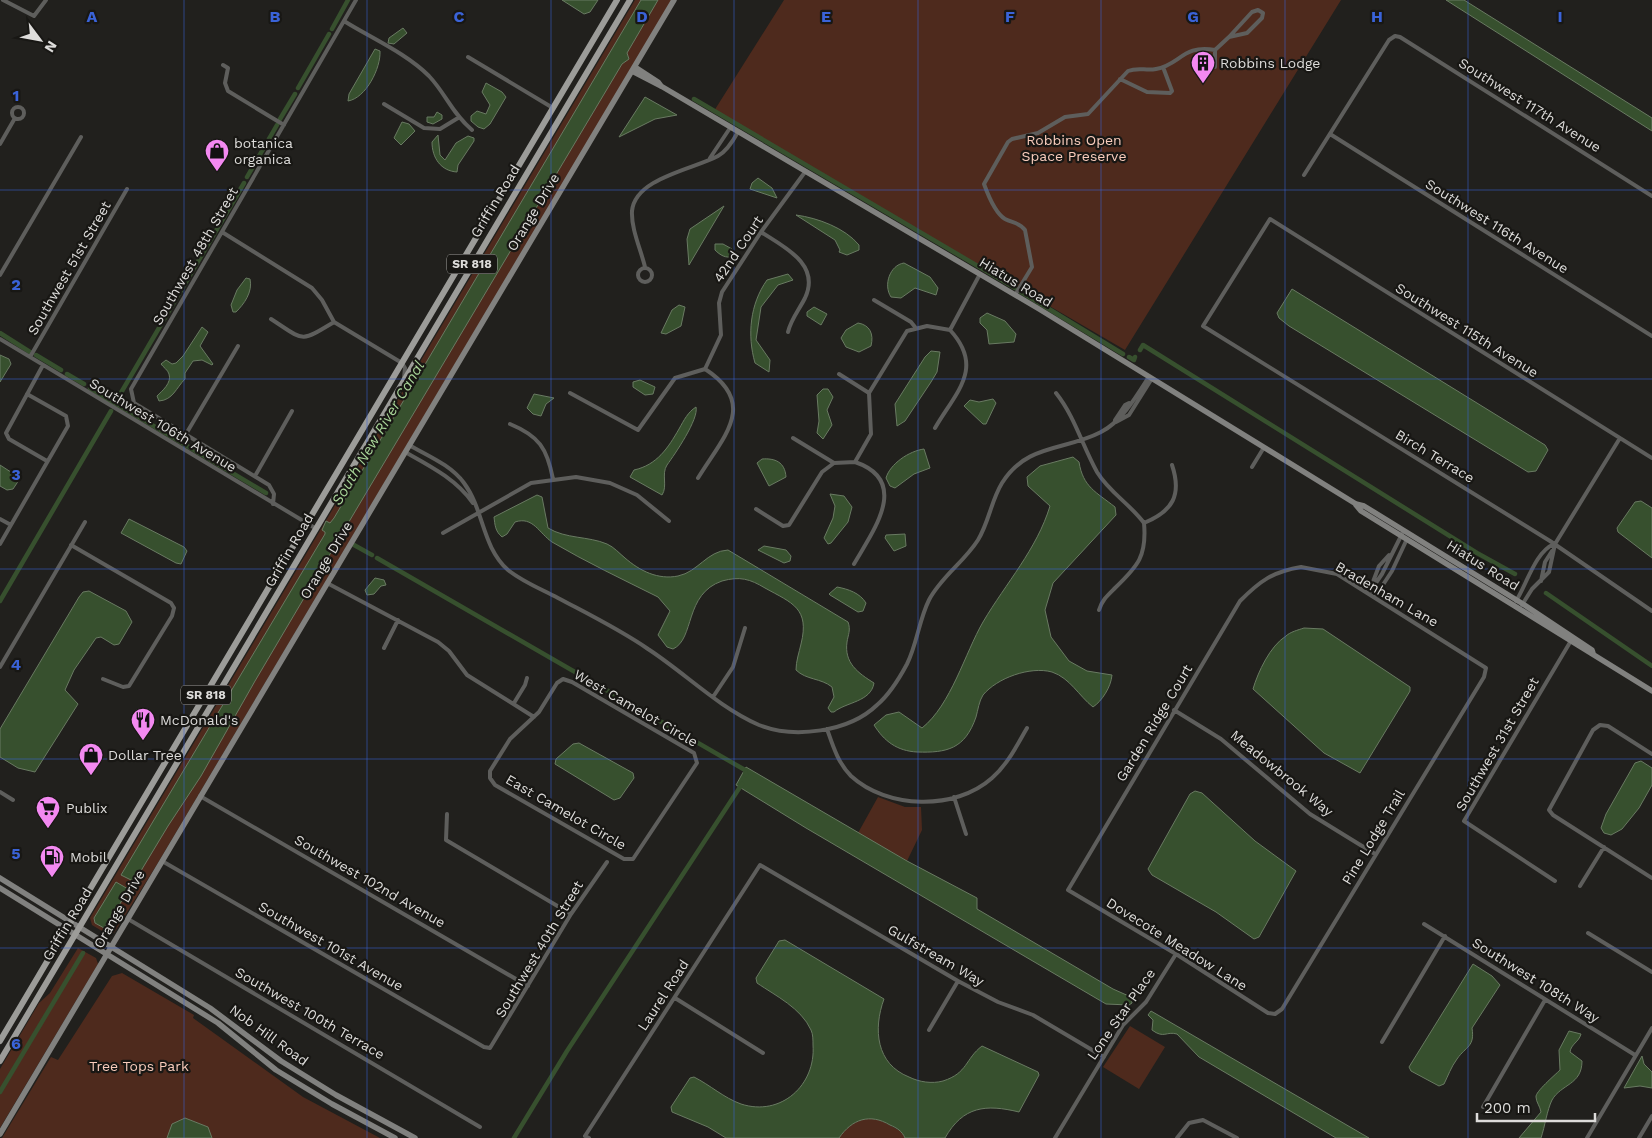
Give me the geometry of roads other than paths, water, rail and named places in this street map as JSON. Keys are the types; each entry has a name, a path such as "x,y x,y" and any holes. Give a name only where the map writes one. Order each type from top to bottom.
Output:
{"main road":[{"name":"Griffin Road","path":"0,1042 617,0"},
{"name":"Griffin Road","path":"0,1061 630,0"},
{"path":"600,28 605,42"},
{"path":"592,42 598,53"},
{"path":"196,712 197,729"},
{"path":"177,763 181,746 179,741"}],"street":[{"path":"3,0 34,16 46,0"},
{"name":"Southwest 48th Street","path":"186,434 134,403 131,393 134,382 356,0"},
{"name":"Orange Drive","path":"0,1134 674,0"},
{"path":"1215,67 1215,50 1254,10 1263,13 1262,18 1248,33 1229,37"},
{"path":"344,21 418,66 430,78 458,118 472,130"},
{"name":"Southwest 117th Avenue","path":"1330,134 1389,40 1395,36 1400,37 1652,196"},
{"path":"1015,295 1032,267 1025,230 1021,225 1005,219 1000,214 984,184 1012,138 1038,133 1065,118 1088,114 1128,71 1136,68 1155,69 1163,67 1200,47 1215,50"},
{"path":"468,57 553,108"},
{"path":"223,65 228,68 225,83 228,91 284,125"},
{"path":"1120,79 1147,92 1170,93 1172,87 1163,67"},
{"name":"Hiatus Road","path":"634,69 730,128 1015,295 1263,449 1356,504 1364,506 1406,535 1652,691"},
{"path":"384,104 424,128 440,129 458,118"},
{"path":"0,144 15,118"},
{"path":"710,158 730,128"},
{"path":"645,267 632,214 638,195 650,185 724,151 738,132"},
{"path":"1304,175 1330,134"},
{"name":"Southwest 116th Avenue","path":"1330,134 1652,336"},
{"path":"0,275 81,137"},
{"name":"42nd Court","path":"705,369 721,335 719,303 722,292 761,232 805,172"},
{"name":"Southwest 51st Street","path":"30,357 127,190"},
{"name":"Southwest 115th Avenue","path":"1203,326 1270,219 1652,458"},
{"path":"222,232 312,288 322,300 334,322 402,363 404,380"},
{"path":"761,232 796,255 808,273 807,293 790,324 788,332"},
{"path":"645,267 650,269 653,275 652,279 646,282 639,279 638,274 640,269 645,267"},
{"path":"950,330 980,274"},
{"path":"874,300 911,322 915,327"},
{"path":"271,320 299,337 307,338 334,322"},
{"path":"855,462 871,434 869,393 907,331 915,327 938,326 950,330 965,349 968,364 966,376 935,428"},
{"name":"Birch Terrace","path":"1203,326 1555,544 1652,611"},
{"name":"Southwest 106th Avenue","path":"0,339 315,528"},
{"path":"238,346 186,434 272,487 274,494 273,504"},
{"path":"43,365 6,432 9,439 48,461"},
{"path":"570,393 638,430 675,378 686,373 705,369 724,382 733,402 734,413 731,424 698,478"},
{"path":"839,374 869,393"},
{"path":"409,445 454,471 471,493 491,547 507,569 523,581 606,623 647,648 736,713 761,726 794,732 827,729 853,720 876,707 896,684 909,660 918,624 930,598 978,541 989,519 1003,482 1024,458 1040,451 1101,432 1129,414 1150,379"},
{"path":"1114,422 1150,379"},
{"path":"1056,393 1066,406 1102,478 1111,491 1134,509 1144,523 1146,542 1142,558 1135,569 1102,602 1099,610"},
{"path":"0,544 68,428 68,420 64,416 27,394"},
{"path":"255,476 292,410"},
{"path":"510,424 529,432 543,446 550,463 553,479"},
{"path":"793,438 834,463 855,462 862,465 879,480 885,499 879,521 854,564"},
{"path":"1522,607 1549,572 1555,544 1620,438"},
{"path":"1252,466 1263,449"},
{"path":"406,452 455,483 477,509"},
{"path":"756,509 784,526 789,525 822,472 834,463"},
{"path":"1144,523 1160,516 1170,507 1176,493 1176,479 1172,464"},
{"path":"443,533 477,509 531,483 576,477 610,483 636,495 669,521"},
{"path":"0,519 10,525"},
{"path":"0,667 84,522"},
{"path":"1369,593 1378,570 1406,535"},
{"path":"1375,597 1388,576 1406,535"},
{"path":"1515,603 1526,586 1537,559 1555,544"},
{"path":"71,545 176,607 127,687 103,679"},
{"path":"1541,581 1545,562 1553,550"},
{"path":"1369,593 1383,572 1392,551"},
{"path":"1537,559 1545,562"},
{"name":"Bradenham Lane","path":"1269,576 1281,571 1301,567 1322,569 1337,574 1486,668"},
{"path":"1378,570 1388,576"},
{"name":"Garden Ridge Court","path":"1068,890 1240,601 1269,576"},
{"path":"327,583 438,642 449,651 466,675 534,717"},
{"path":"384,648 398,620"},
{"path":"713,697 733,667 745,628"},
{"name":"Southwest 31st Street","path":"1555,881 1464,821 1572,639"},
{"name":"Pine Lodge Trail","path":"1275,1014 1282,1009 1484,677 1486,668"},
{"path":"514,703 527,678"},
{"name":"West Camelot Circle","path":"534,717 563,679 572,682 697,757 697,763 633,859"},
{"name":"Meadowbrook Way","path":"1174,710 1235,750 1310,814 1375,854"},
{"name":"East Camelot Circle","path":"534,717 510,738 490,772 490,778 496,785 624,860 633,859"},
{"path":"1652,754 1608,726 1600,725 1593,730 1549,810 1553,816 1652,878"},
{"path":"827,729 835,755 851,776 875,792 901,801 930,801 971,792 992,778 1010,757 1027,728"},
{"path":"0,792 13,800"},
{"name":"Southwest 102nd Avenue","path":"200,796 528,986"},
{"path":"954,797 966,834"},
{"path":"446,814 446,840 571,914"},
{"path":"1580,886 1604,847"},
{"name":"Southwest 101st Avenue","path":"162,862 484,1047 490,1048"},
{"name":"Southwest 40th Street","path":"490,1048 571,914 606,862"},
{"name":"Gulfstream Way","path":"760,866 958,981 1033,1016 1104,1057"},
{"name":"Laurel Road","path":"587,1137 760,866"},
{"name":"Nob Hill Road","path":"0,878 210,1008 281,1061 336,1095 415,1138"},
{"name":"Nob Hill Road","path":"0,888 218,1023 276,1070 332,1104 395,1138"},
{"name":"Dovecote Meadow Lane","path":"1068,890 1176,954 1268,1013 1275,1014"},
{"name":"Southwest 100th Terrace","path":"128,920 480,1127"},
{"name":"Southwest 108th Way","path":"1424,924 1635,1055"},
{"path":"1588,933 1652,972"},
{"path":"1382,1042 1445,936"},
{"name":"Lone Star Place","path":"1055,1138 1123,1025 1146,1002 1176,954"},
{"path":"929,1030 958,981"},
{"path":"675,998 763,1053"},
{"path":"1482,1107 1545,1000"},
{"path":"1587,1138 1652,1028"},
{"path":"1639,1138 1652,1116"},
{"path":"1177,1138 1184,1128 1195,1120 1211,1123 1236,1138"}],"waterway":[{"path":"332,29 348,0"},
{"path":"298,88 329,34"},
{"path":"280,119 295,94"},
{"path":"694,99 1015,288"},
{"path":"247,177 277,125"},
{"path":"244,183 115,403 266,493"},
{"path":"1021,292 1123,354"},
{"path":"0,333 30,352"},
{"path":"1140,350 1143,345 1477,553 1515,574"},
{"path":"36,355 61,370"},
{"path":"1129,357 1134,360 1135,357"},
{"path":"67,374 84,384"},
{"path":"90,388 115,404"},
{"path":"0,601 111,411"},
{"path":"354,545 372,555"},
{"path":"377,558 745,770 746,775"},
{"path":"1546,593 1652,666"},
{"path":"514,1138 567,1051 742,784"},
{"name":"South New River Canal","path":"0,1092 83,953"}],"place":[{"name":"Robbins Lodge","path":"1203,84"},
{"name":"botanica organica","path":"217,172"},
{"name":"McDonald's","path":"143,741"},
{"name":"Dollar Tree","path":"91,776"},
{"name":"Publix","path":"48,829"},
{"name":"Mobil","path":"52,878"}],"park label":[{"name":"Robbins Open Space Preserve","path":"1074,148"},
{"name":"Tree Tops Park","path":"139,1066"}]}
